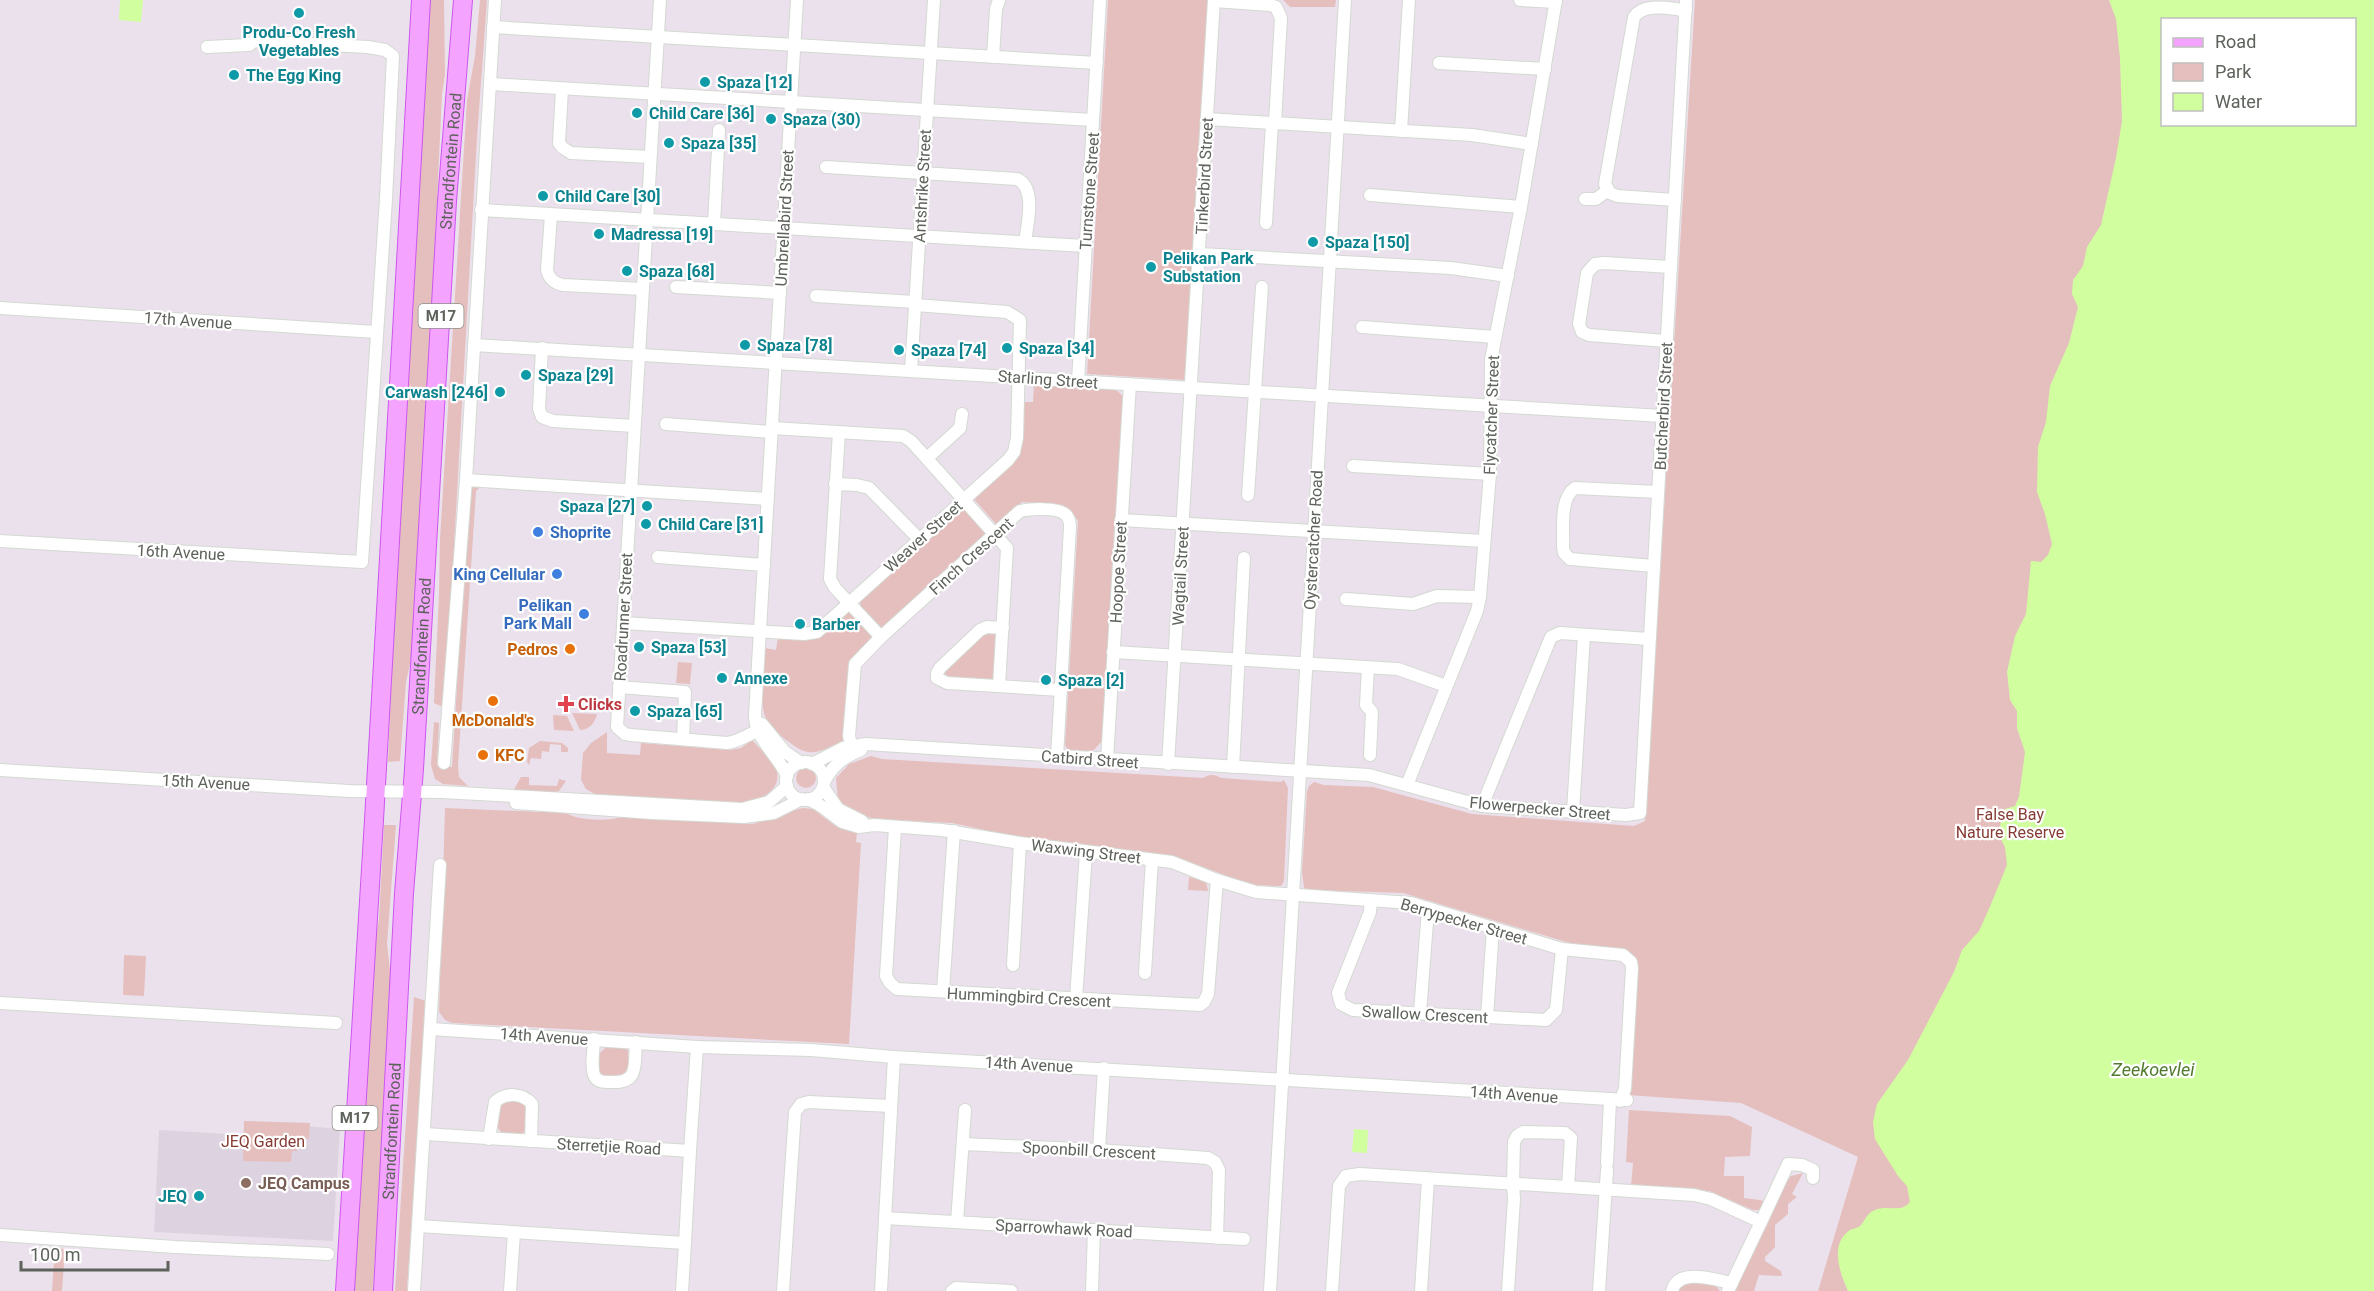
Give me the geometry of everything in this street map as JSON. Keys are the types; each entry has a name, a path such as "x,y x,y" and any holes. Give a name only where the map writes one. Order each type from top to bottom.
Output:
{"main road":[{"name":"M17","path":"345,1291 421,0"},
{"name":"Strandfontein Road","path":"382,1291 447,201 463,0"}],"street":[{"name":"Strandfontein Road","path":"444,763 466,480 495,0"},
{"name":"Roadrunner Street","path":"660,0 617,727 631,735 731,743 760,729"},
{"name":"Umbrellabird Street","path":"760,729 755,710 797,0"},
{"name":"Antshrike Street","path":"911,371 934,0"},
{"path":"993,57 996,9 999,0"},
{"name":"Turnstone Street","path":"1078,381 1100,0"},
{"path":"1214,0 1270,5 1279,11 1281,18 1266,223"},
{"name":"Tinkerbird Street","path":"1191,388 1214,0"},
{"name":"Oystercatcher Road","path":"1270,1291 1345,0"},
{"path":"1401,131 1409,0"},
{"path":"1520,0 1556,1"},
{"name":"Flycatcher Street","path":"1407,785 1477,610 1490,474 1491,360 1521,207 1556,1"},
{"path":"1607,191 1605,180 1634,16 1637,12 1647,8 1686,5"},
{"name":"Butcherbird Street","path":"1640,813 1686,5"},
{"path":"493,27 1097,63"},
{"path":"207,47 249,45 254,41 368,47 385,50 392,54 386,199 376,332"},
{"path":"1439,63 1545,69"},
{"path":"490,84 1093,120"},
{"path":"562,89 559,143 563,148 571,153 650,157"},
{"path":"1207,119 1493,137 1532,144"},
{"path":"714,224 719,130"},
{"path":"826,167 924,172 1022,181 1028,189 1025,242"},
{"path":"1585,199 1596,199 1607,191"},
{"path":"1607,191 1617,196 1675,200"},
{"path":"1370,195 1521,207"},
{"path":"481,210 1085,246"},
{"path":"551,215 547,270 548,276 553,281 563,285 643,290"},
{"path":"1200,254 1476,270 1508,276"},
{"path":"1666,341 1588,335 1582,332 1579,324 1587,273 1595,264 1671,267"},
{"path":"676,287 780,293"},
{"path":"1248,495 1263,287"},
{"path":"816,296 915,304"},
{"name":"Weaver Street","path":"623,623 804,634 817,632 1014,452 1018,429 1021,328 1017,316 1007,312 915,304"},
{"name":"17th Avenue","path":"0,308 376,332"},
{"path":"1362,327 1495,337"},
{"name":"16th Avenue","path":"0,541 362,562 376,332"},
{"name":"Starling Street","path":"474,345 1662,416"},
{"path":"542,348 539,409 542,417 553,421 634,426"},
{"name":"Hoopoe Street","path":"1107,760 1130,384"},
{"name":"Wagtail Street","path":"1168,764 1191,388"},
{"path":"927,458 960,428 962,414"},
{"path":"666,424 903,436 927,458 1007,548 999,686"},
{"path":"839,432 830,579 835,588 881,637"},
{"path":"1353,466 1490,474"},
{"path":"466,480 768,499"},
{"path":"836,484 869,488 920,539"},
{"path":"1654,566 1570,560 1564,554 1563,547 1566,499 1572,489 1578,487 1658,492"},
{"name":"Finch Crescent","path":"852,749 849,736 855,664 881,637 1020,511 1027,509 1060,511 1069,520 1070,527 1057,757"},
{"path":"1121,520 1484,541"},
{"path":"658,557 764,565"},
{"path":"1233,766 1244,558"},
{"path":"1346,599 1413,604 1437,596 1479,597"},
{"path":"1003,628 987,627 980,630 936,673 939,680 947,683 1061,690"},
{"path":"1482,806 1547,642 1551,637 1560,633 1649,639"},
{"path":"1573,811 1584,635"},
{"path":"1113,652 1398,669 1446,686"},
{"path":"1368,667 1366,705 1372,712 1370,755"},
{"path":"619,687 686,692 682,739"},
{"path":"477,794 534,805 744,818 774,813 817,795 823,784 819,769 786,752 760,729"},
{"path":"760,729 778,759 793,795 805,799"},
{"name":"Catbird Street","path":"807,764 852,749 880,745 1300,771"},
{"name":"Catbird Street","path":"823,784 829,770 852,749"},
{"path":"477,794 742,809 769,802 787,781 792,767 807,764"},
{"name":"15th Avenue","path":"0,770 349,791 477,794"},
{"name":"Flowerpecker Street","path":"1300,771 1369,775 1482,806 1626,815 1640,813"},
{"name":"Waxwing Street","path":"823,784 838,808 851,817 874,825"},
{"name":"Waxwing Street","path":"805,799 842,822 859,827 874,825 954,831 1020,843 1181,864 1217,880 1256,892 1292,895"},
{"name":"Hummingbird Crescent","path":"895,826 887,980 897,989 1194,1006 1204,1002 1208,994 1217,880"},
{"path":"943,991 954,831"},
{"path":"1013,965 1020,843"},
{"path":"1076,999 1086,852"},
{"path":"1145,973 1152,860"},
{"name":"Strandfontein Road","path":"414,1291 440,865"},
{"name":"Berrypecker Street","path":"1292,895 1411,903 1562,950 1623,955 1631,962 1625,1089 1619,1101"},
{"name":"Swallow Crescent","path":"1371,900 1370,912 1339,989 1339,1001 1344,1007 1353,1010 1540,1020 1550,1017 1556,1010 1562,950"},
{"path":"1420,1013 1428,909"},
{"path":"1487,1017 1493,928"},
{"path":"0,1003 336,1023"},
{"name":"14th Avenue","path":"431,1029 697,1047 811,1050 1619,1101"},
{"path":"594,1039 594,1073 597,1080 602,1082 624,1082 631,1078 636,1042"},
{"path":"682,1291 697,1047"},
{"path":"881,1291 894,1057"},
{"path":"1099,1150 1104,1068"},
{"path":"489,1139 495,1102 503,1096 519,1096 528,1099 532,1104 531,1142"},
{"path":"1599,1291 1607,1167 1619,1101"},
{"path":"783,1291 795,1112 801,1104 809,1102 891,1106"},
{"path":"957,1222 965,1110"},
{"path":"1508,1291 1514,1199 1514,1145 1517,1136 1523,1132 1564,1133 1571,1138 1568,1187"},
{"name":"Sterretjie Road","path":"425,1134 690,1151"},
{"name":"Spoonbill Crescent","path":"963,1144 1208,1158 1215,1162 1220,1176 1217,1238"},
{"path":"1672,1291 1676,1282 1685,1277 1730,1287 1761,1222 1784,1162 1802,1165 1813,1170 1813,1178"},
{"path":"1332,1291 1338,1191 1342,1179 1349,1175 1606,1188 1694,1195 1711,1198 1761,1222"},
{"path":"1421,1291 1428,1179"},
{"name":"Sparrowhawk Road","path":"885,1218 1244,1239"},
{"path":"418,1226 685,1243"},
{"path":"1092,1291 1094,1230"},
{"path":"510,1291 514,1233"},
{"path":"0,1235 175,1247 328,1254"},
{"path":"953,1290 1011,1291"}],"shaded area":[{"name":"JEQ Campus","path":"244,1121 340,1129 333,1241 154,1232 159,1130 244,1135"}],"green space":[{"path":"429,0 444,0 445,75 442,94 429,374 411,659 406,682 400,761 388,762 394,613"},
{"path":"480,0 487,0 477,137 445,708 434,703 440,539 467,100 475,56"},
{"path":"1108,0 1209,0 1186,380 1087,374"},
{"path":"1283,0 1336,0 1335,7 1290,7"},
{"name":"False Bay Nature Reserve","path":"1695,0 2374,0 2374,1291 1818,1291 1858,1157 1741,1103 1628,1095 1636,963 1403,893 1304,888 1302,872 1307,791 1314,782 1324,785 1373,787 1472,814 1634,826 1645,821"},
{"path":"1034,383 1116,390 1123,396 1102,741 1093,751 1068,750 1065,745 1078,521 1071,510 1063,505 1022,502 997,525 973,498 1020,455 1024,402 1033,402"},
{"path":"482,485 476,491 458,766 459,777 468,786 443,784 435,779 431,765 434,722 439,723 437,765 452,767 469,490 473,486"},
{"path":"965,507 987,534 882,632 861,608 860,601"},
{"path":"846,613 851,613 872,637 870,642 849,661 844,740 816,752 804,751 776,732 766,719 762,703 765,648 776,650 778,637 813,638"},
{"path":"984,633 996,633 998,636 994,679 944,678 942,672"},
{"path":"678,662 692,663 690,684 676,683"},
{"path":"572,713 597,714 591,725 580,730"},
{"path":"553,715 567,716 574,731 554,730"},
{"path":"607,732 607,753 640,755 641,743 730,750 741,748 752,740 774,765 776,784 761,798 741,804 595,794 586,789 581,780 583,753 591,743"},
{"path":"540,741 562,743 568,748 568,752 561,752 561,745 550,744 549,752 542,751 541,759 531,758 529,765 527,762 529,748"},
{"path":"871,756 882,759 1203,778 1212,775 1221,778 1281,782 1284,780 1288,788 1284,881 1281,886 1251,885 1174,856 1009,835 952,823 876,819 864,816 838,801 836,778 849,764"},
{"path":"806,768 813,771 816,778 813,785 806,788 799,785 796,778 799,771"},
{"path":"521,777 529,777 529,785 557,786 559,779 566,781 559,791 553,793 513,791"},
{"path":"445,808 566,813 578,818 594,820 623,817 753,824 802,808 813,809 834,825 857,833 856,842 861,843 849,1044 452,1023 445,1020 439,1012"},
{"path":"384,825 396,825 387,944 391,979 373,1291 352,1291 372,956 379,919"},
{"path":"1189,877 1206,881 1208,891 1188,890"},
{"path":"124,955 146,956 144,996 123,995"},
{"path":"414,997 426,1001 407,1291 395,1291"},
{"path":"607,1046 620,1046 628,1050 628,1068 624,1076 601,1077 598,1073 599,1054"},
{"path":"517,1100 529,1108 528,1130 521,1134 502,1133 497,1127 497,1106 502,1101"},
{"path":"1629,1110 1730,1116 1752,1127 1750,1156 1725,1157 1724,1176 1744,1176 1744,1198 1765,1202 1764,1207 1760,1210 1753,1210 1709,1191 1631,1187 1633,1163 1626,1162"},
{"name":"JEQ Garden","path":"244,1121 310,1123 309,1139 297,1139 297,1151 292,1151 291,1162 243,1161"},
{"path":"1803,1173 1792,1194 1797,1197 1788,1204 1788,1214 1775,1225 1775,1247 1765,1257 1765,1261 1781,1271 1782,1276 1759,1275 1754,1291 1733,1291 1782,1187 1791,1176"},
{"path":"43,1248 65,1249 62,1291 52,1291 54,1260 42,1259"},
{"path":"1685,1280 1714,1284 1720,1291 1676,1291"}],"water":[{"path":"120,0 143,0 141,22 119,20"},
{"name":"Zeekoevlei","path":"2109,0 2374,0 2374,1291 1848,1291 1838,1259 1840,1243 1844,1236 1850,1230 1859,1227 1872,1211 1880,1208 1898,1208 1910,1202 1907,1186 1898,1176 1875,1139 1873,1122 1877,1104 1908,1060 1954,972 1962,950 1979,931 2007,865 2005,847 1999,835 2001,820 2005,809 2015,806 2019,797 2025,752 2017,728 2017,711 2010,700 2007,672 2015,636 2026,614 2031,561 2041,562 2048,555 2052,544 2037,492 2038,447 2046,422 2050,386 2069,343 2078,307 2072,294 2073,280 2083,266 2087,247 2101,225 2116,158 2122,121 2116,19"},
{"path":"1354,1129 1368,1130 1367,1153 1352,1152"}],"place":[{"name":"Produ-Co Fresh Vegetables","path":"299,13"},
{"name":"The Egg King","path":"234,75"},
{"name":"Spaza [12]","path":"705,82"},
{"name":"Child Care [36]","path":"637,113"},
{"name":"Spaza (30)","path":"771,119"},
{"name":"Spaza [35]","path":"669,143"},
{"name":"Child Care [30]","path":"543,196"},
{"name":"Madressa [19]","path":"599,234"},
{"name":"Spaza [150]","path":"1313,242"},
{"name":"Pelikan Park Substation","path":"1151,267"},
{"name":"Spaza [68]","path":"627,271"},
{"name":"Spaza [78]","path":"745,345"},
{"name":"Spaza [34]","path":"1007,348"},
{"name":"Spaza [74]","path":"899,350"},
{"name":"Spaza [29]","path":"526,375"},
{"name":"Carwash [246]","path":"500,392"},
{"name":"Spaza [27]","path":"647,506"},
{"name":"Child Care [31]","path":"646,524"},
{"name":"Shoprite","path":"538,532"},
{"name":"King Cellular","path":"557,574"},
{"name":"Pelikan Park Mall","path":"584,614"},
{"name":"Barber","path":"800,624"},
{"name":"Spaza [53]","path":"639,647"},
{"name":"Pedros","path":"570,649"},
{"name":"Annexe","path":"722,678"},
{"name":"Spaza [2]","path":"1046,680"},
{"name":"McDonald's","path":"493,701"},
{"name":"Clicks","path":"566,704"},
{"name":"Spaza [65]","path":"635,711"},
{"name":"KFC","path":"483,755"},
{"name":"JEQ Campus","path":"246,1183"},
{"name":"JEQ","path":"199,1196"}]}
